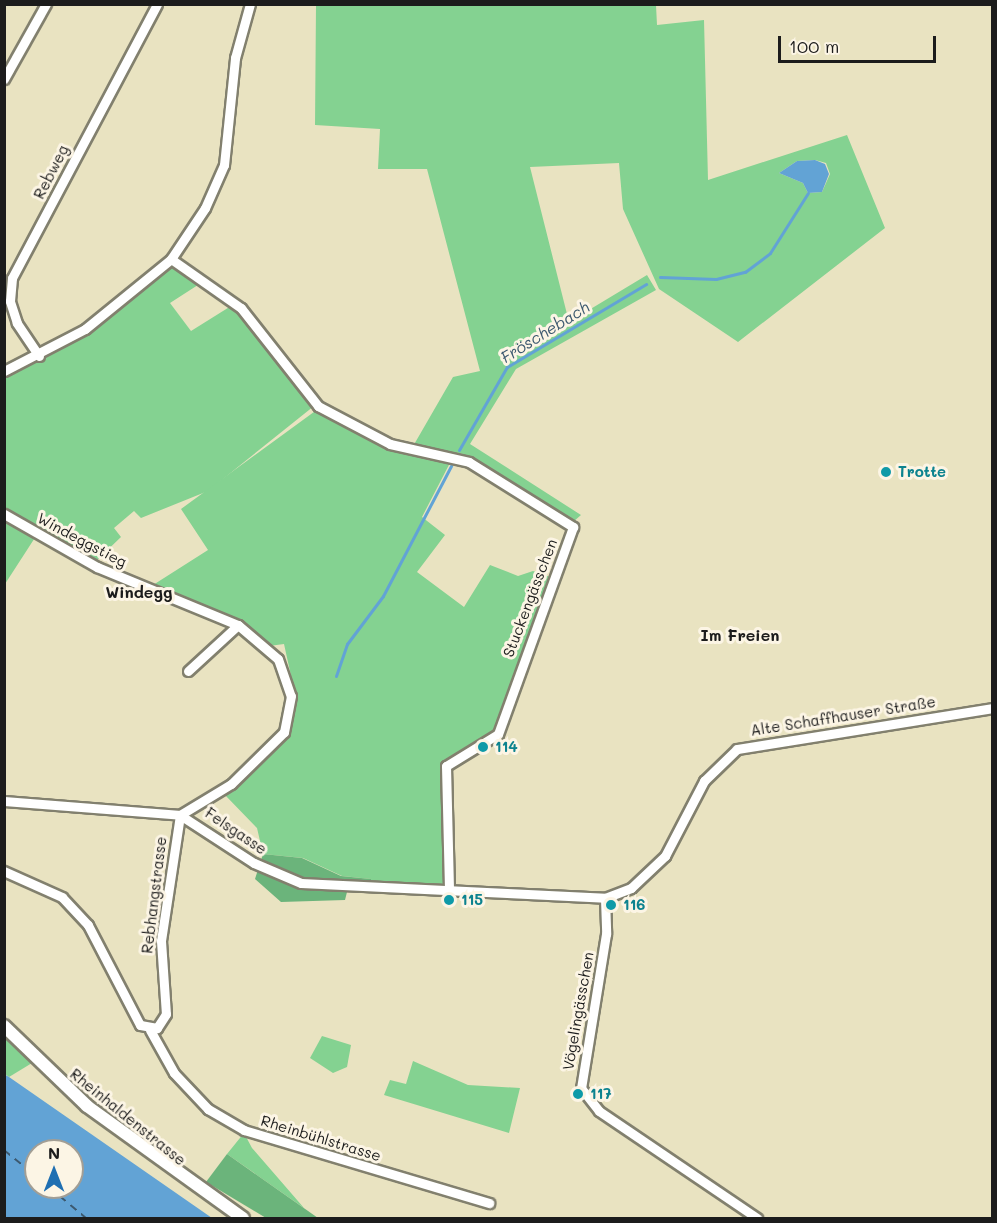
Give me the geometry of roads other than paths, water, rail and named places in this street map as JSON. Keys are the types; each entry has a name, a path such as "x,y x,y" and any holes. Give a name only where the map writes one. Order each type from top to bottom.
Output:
{"main road":[{"name":"Rheinhaldenstrasse","path":"4,1026 94,1112 243,1218"}],"street":[{"path":"4,80 46,4"},
{"name":"Rebweg","path":"39,356 17,323 10,300 12,278 157,4"},
{"path":"4,371 39,356 85,329 171,259 205,208 224,165 235,58 250,4"},
{"name":"Stuckengässchen","path":"171,259 241,308 318,405 390,444 469,462 573,527 498,734 446,766 449,891"},
{"name":"Windeggstieg","path":"4,514 97,567 238,625 278,659 291,696 284,732 231,784 180,815"},
{"path":"188,671 238,625"},
{"name":"Alte Schaffhauser Straße","path":"449,891 605,898 631,888 665,856 704,781 737,749 993,708"},
{"name":"Felsgasse","path":"4,801 180,815 254,863 301,884 449,891"},
{"name":"Rebhangstrasse","path":"150,1030 166,1014 161,941 180,815"},
{"name":"Rheinbühlstrasse","path":"4,871 62,897 88,925 132,1013 150,1030 174,1073 201,1102 244,1130 489,1203"},
{"name":"Vögelingässchen","path":"605,898 606,934 581,1088 599,1111 757,1218"}],"water":[{"path":"815,160 825,164 829,174 822,192 808,193 803,183 779,173 797,161"},
{"path":"4,1074 212,1218 5,1218"}],"waterway":[{"name":"Fröschebach","path":"660,277 716,279 745,272 770,253 808,193"},
{"name":"Fröschebach","path":"459,450 507,367 646,284"},
{"name":"Fröschebach","path":"336,676 347,644 383,596 451,466"}],"place":[{"name":"Trotte","path":"886,472"},
{"name":"114","path":"483,747"},
{"name":"115","path":"449,900"},
{"name":"116","path":"611,905"},
{"name":"117","path":"578,1094"}],"district":[{"name":"Windegg","path":"139,592"},
{"name":"Im Freien","path":"740,635"}]}
